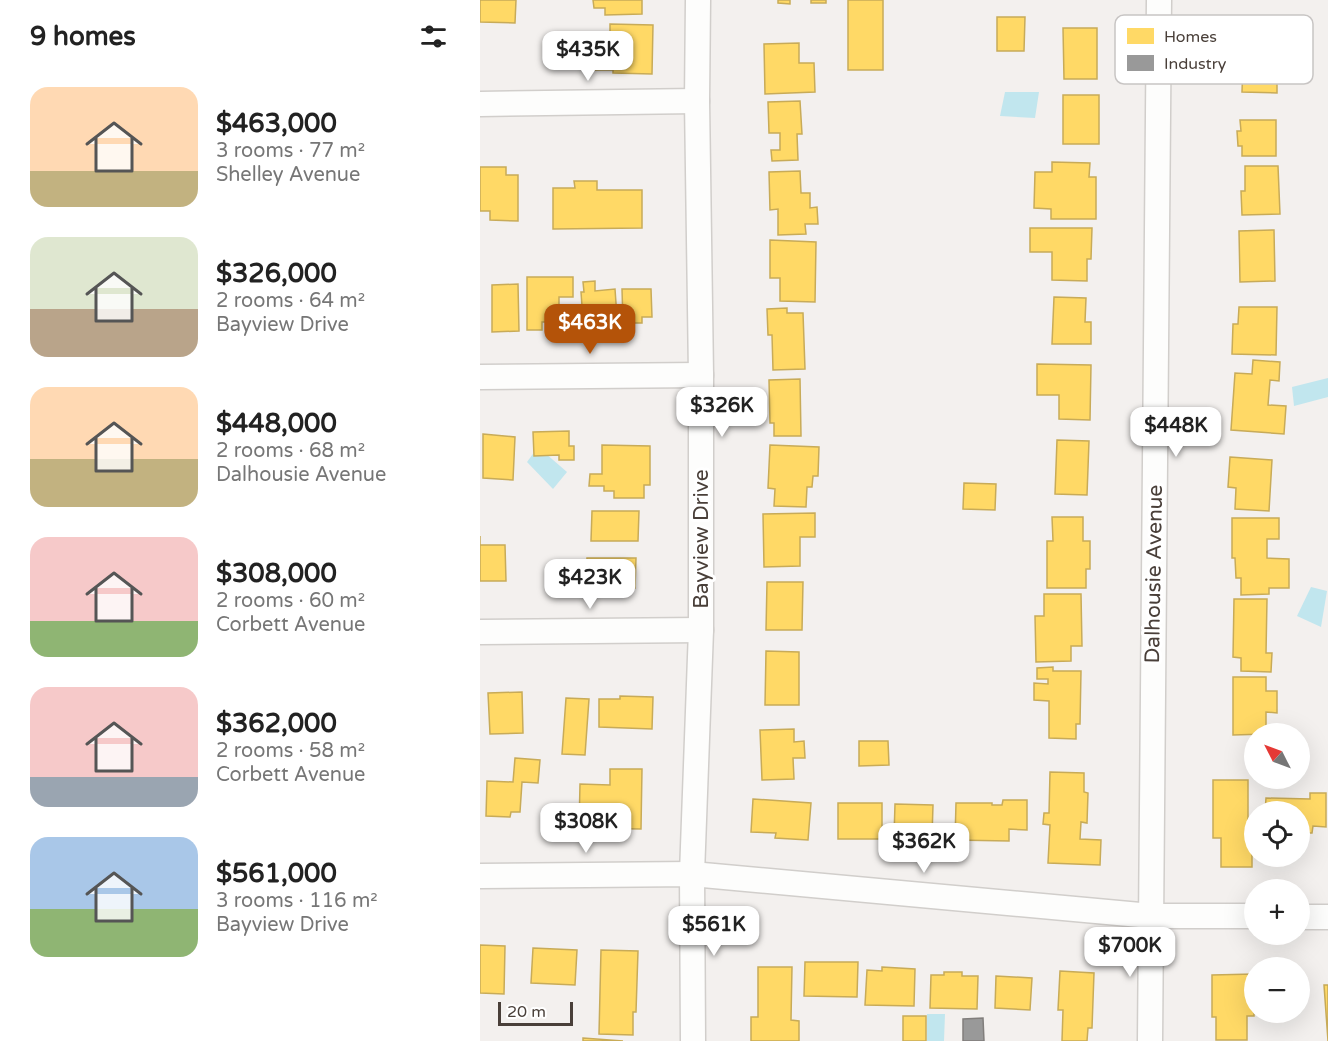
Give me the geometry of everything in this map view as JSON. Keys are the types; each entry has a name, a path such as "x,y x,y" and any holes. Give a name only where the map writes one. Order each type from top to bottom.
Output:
{"street":[{"name":"Bayview Drive","path":"693,1041 692,874 701,630 698,0"},
{"name":"Dalhousie Avenue","path":"1160,0 1160,15"},
{"name":"Dalhousie Avenue","path":"1150,1041 1159,84"},
{"path":"480,104 697,101"},
{"path":"480,376 701,375"},
{"path":"480,632 701,630"},
{"path":"480,876 692,874 1151,916 1244,916"},
{"path":"1310,917 1328,917"}],"water":[{"path":"1005,92 1039,92 1035,118 1000,116"},
{"path":"1328,378 1328,397 1294,406 1292,387"},
{"path":"538,447 567,472 553,489 527,462"},
{"path":"1311,587 1327,591 1321,627 1297,616"},
{"path":"927,1014 945,1014 944,1041 927,1041"}],"building: Homes":[{"path":"480,0 516,0 515,23 480,22"},
{"path":"593,0 642,0 642,14 605,15 605,8 594,8"},
{"path":"778,0 790,0 790,4 778,3"},
{"path":"811,0 826,0 826,3 811,3"},
{"path":"848,0 883,0 883,70 848,70"},
{"path":"997,17 1025,17 1024,51 997,51"},
{"path":"610,24 653,25 652,74 588,70 588,45 610,45"},
{"path":"1063,28 1097,28 1097,79 1064,79"},
{"path":"799,43 799,63 814,63 815,92 765,94 764,44"},
{"path":"1242,84 1277,84 1277,93 1242,92"},
{"path":"1063,95 1099,95 1099,144 1063,144"},
{"path":"800,101 802,134 797,134 798,160 772,161 771,150 780,150 780,133 769,133 768,102"},
{"path":"1240,120 1276,120 1276,156 1242,156 1242,146 1238,146 1237,131 1241,131"},
{"path":"1052,162 1090,163 1089,177 1096,177 1096,219 1051,219 1051,209 1034,208 1035,172 1052,172"},
{"path":"1245,166 1278,166 1280,214 1242,215 1241,191 1245,191"},
{"path":"480,167 506,167 506,175 518,175 518,221 490,220 490,211 480,211"},
{"path":"800,171 801,193 810,193 810,208 817,207 818,224 805,224 806,234 778,235 778,209 770,210 769,172"},
{"path":"574,181 597,181 597,190 642,190 642,228 553,229 553,188 575,188"},
{"path":"1030,228 1092,228 1091,259 1087,259 1087,281 1052,280 1052,252 1030,252"},
{"path":"1274,230 1275,281 1240,282 1239,231"},
{"path":"770,240 816,242 815,302 780,301 780,278 770,278"},
{"path":"527,277 573,277 573,297 559,297 559,322 542,322 542,330 527,330"},
{"path":"595,281 595,291 615,289 617,317 583,320 581,292 584,292 583,282"},
{"path":"518,284 519,331 492,332 492,285"},
{"path":"622,289 651,289 652,317 642,317 642,323 623,323"},
{"path":"1054,297 1086,298 1085,322 1091,322 1091,344 1052,344"},
{"path":"1239,307 1277,307 1276,355 1232,354 1233,324 1238,324"},
{"path":"787,308 787,313 803,313 805,369 773,370 772,335 768,335 767,309"},
{"path":"1253,360 1280,362 1279,381 1270,380 1268,405 1286,406 1284,434 1231,430 1235,373 1252,374"},
{"path":"1037,364 1091,365 1090,420 1059,419 1059,395 1037,395"},
{"path":"800,379 801,436 774,436 774,423 770,423 769,380"},
{"path":"569,431 569,446 574,446 574,460 559,460 559,455 534,456 533,432"},
{"path":"483,434 515,437 513,480 483,478"},
{"path":"1057,440 1089,441 1087,495 1055,494"},
{"path":"602,445 650,446 650,485 644,485 644,498 614,498 614,491 604,491 604,486 589,486 590,474 602,474"},
{"path":"770,445 819,447 818,476 813,476 812,487 807,487 806,507 774,506 775,489 768,488"},
{"path":"1230,457 1272,460 1269,511 1235,509 1236,488 1228,487"},
{"path":"964,483 996,484 995,510 963,509"},
{"path":"592,511 639,511 638,541 591,541"},
{"path":"815,513 815,537 800,537 800,566 764,567 763,514"},
{"path":"1052,517 1083,517 1083,541 1090,541 1090,569 1086,569 1086,588 1047,588 1047,541 1053,541"},
{"path":"1232,518 1279,518 1279,539 1267,539 1267,558 1289,559 1289,588 1269,588 1269,594 1241,595 1241,578 1236,578 1235,558 1232,558"},
{"path":"480,545 505,545 506,581 480,581"},
{"path":"587,558 636,558 635,588 586,587"},
{"path":"767,582 803,582 802,630 766,630"},
{"path":"1044,594 1081,594 1082,646 1071,646 1071,661 1036,662 1035,616 1044,616"},
{"path":"1234,599 1267,599 1266,653 1272,653 1271,672 1241,671 1241,658 1233,657"},
{"path":"766,651 799,652 799,705 765,705"},
{"path":"1053,667 1053,671 1081,671 1080,724 1076,724 1076,739 1049,738 1049,701 1034,700 1034,683 1048,684 1048,679 1037,679 1037,668"},
{"path":"1233,677 1266,677 1266,691 1277,691 1277,713 1266,712 1266,723 1244,723 1244,735 1233,735"},
{"path":"522,692 523,733 490,734 488,693"},
{"path":"620,696 653,697 652,729 599,727 599,699 620,699"},
{"path":"566,698 589,699 585,755 562,754"},
{"path":"794,729 794,742 804,741 805,758 793,758 794,779 762,780 760,730"},
{"path":"859,741 888,741 889,765 859,766"},
{"path":"515,758 540,760 538,783 522,782 520,812 511,812 510,817 486,816 487,781 513,782"},
{"path":"610,769 642,769 641,829 579,828 580,784 610,785"},
{"path":"1050,772 1084,773 1084,792 1088,793 1087,823 1081,822 1080,839 1101,840 1100,865 1048,863 1050,825 1043,824 1044,813 1049,813"},
{"path":"1213,780 1244,780 1244,789 1248,789 1248,801 1244,801 1244,867 1221,867 1221,838 1213,838"},
{"path":"1310,793 1326,793 1326,827 1313,826 1312,833 1310,833 1310,801 1266,801 1266,798 1310,799"},
{"path":"753,799 811,803 808,840 775,838 776,833 751,832"},
{"path":"1003,800 1027,800 1027,830 1009,829 1009,841 955,840 956,803 1002,805"},
{"path":"838,803 882,803 882,839 838,839"},
{"path":"895,804 933,805 932,837 894,836"},
{"path":"480,945 505,946 504,994 480,993"},
{"path":"533,948 577,950 575,985 531,983"},
{"path":"601,950 638,951 633,1035 599,1034"},
{"path":"805,962 858,962 857,997 804,996"},
{"path":"758,967 792,967 791,1020 799,1021 799,1041 751,1041 751,1017 758,1017"},
{"path":"882,967 915,969 914,1006 865,1005 867,970 882,971"},
{"path":"1060,971 1094,973 1092,1028 1088,1028 1087,1041 1062,1041 1063,1010 1058,1010"},
{"path":"944,972 962,972 962,976 978,976 977,1009 930,1008 931,975 944,975"},
{"path":"1244,974 1244,1023 1247,1023 1247,1040 1216,1040 1216,1017 1212,1017 1212,975"},
{"path":"996,976 1032,978 1030,1010 995,1008"},
{"path":"1324,985 1328,985 1328,1041"},
{"path":"903,1016 926,1016 926,1041 903,1041"},
{"path":"583,1038 623,1041 583,1041"}],"building: Industry":[{"path":"983,1018 984,1041 963,1041 963,1019"}]}
